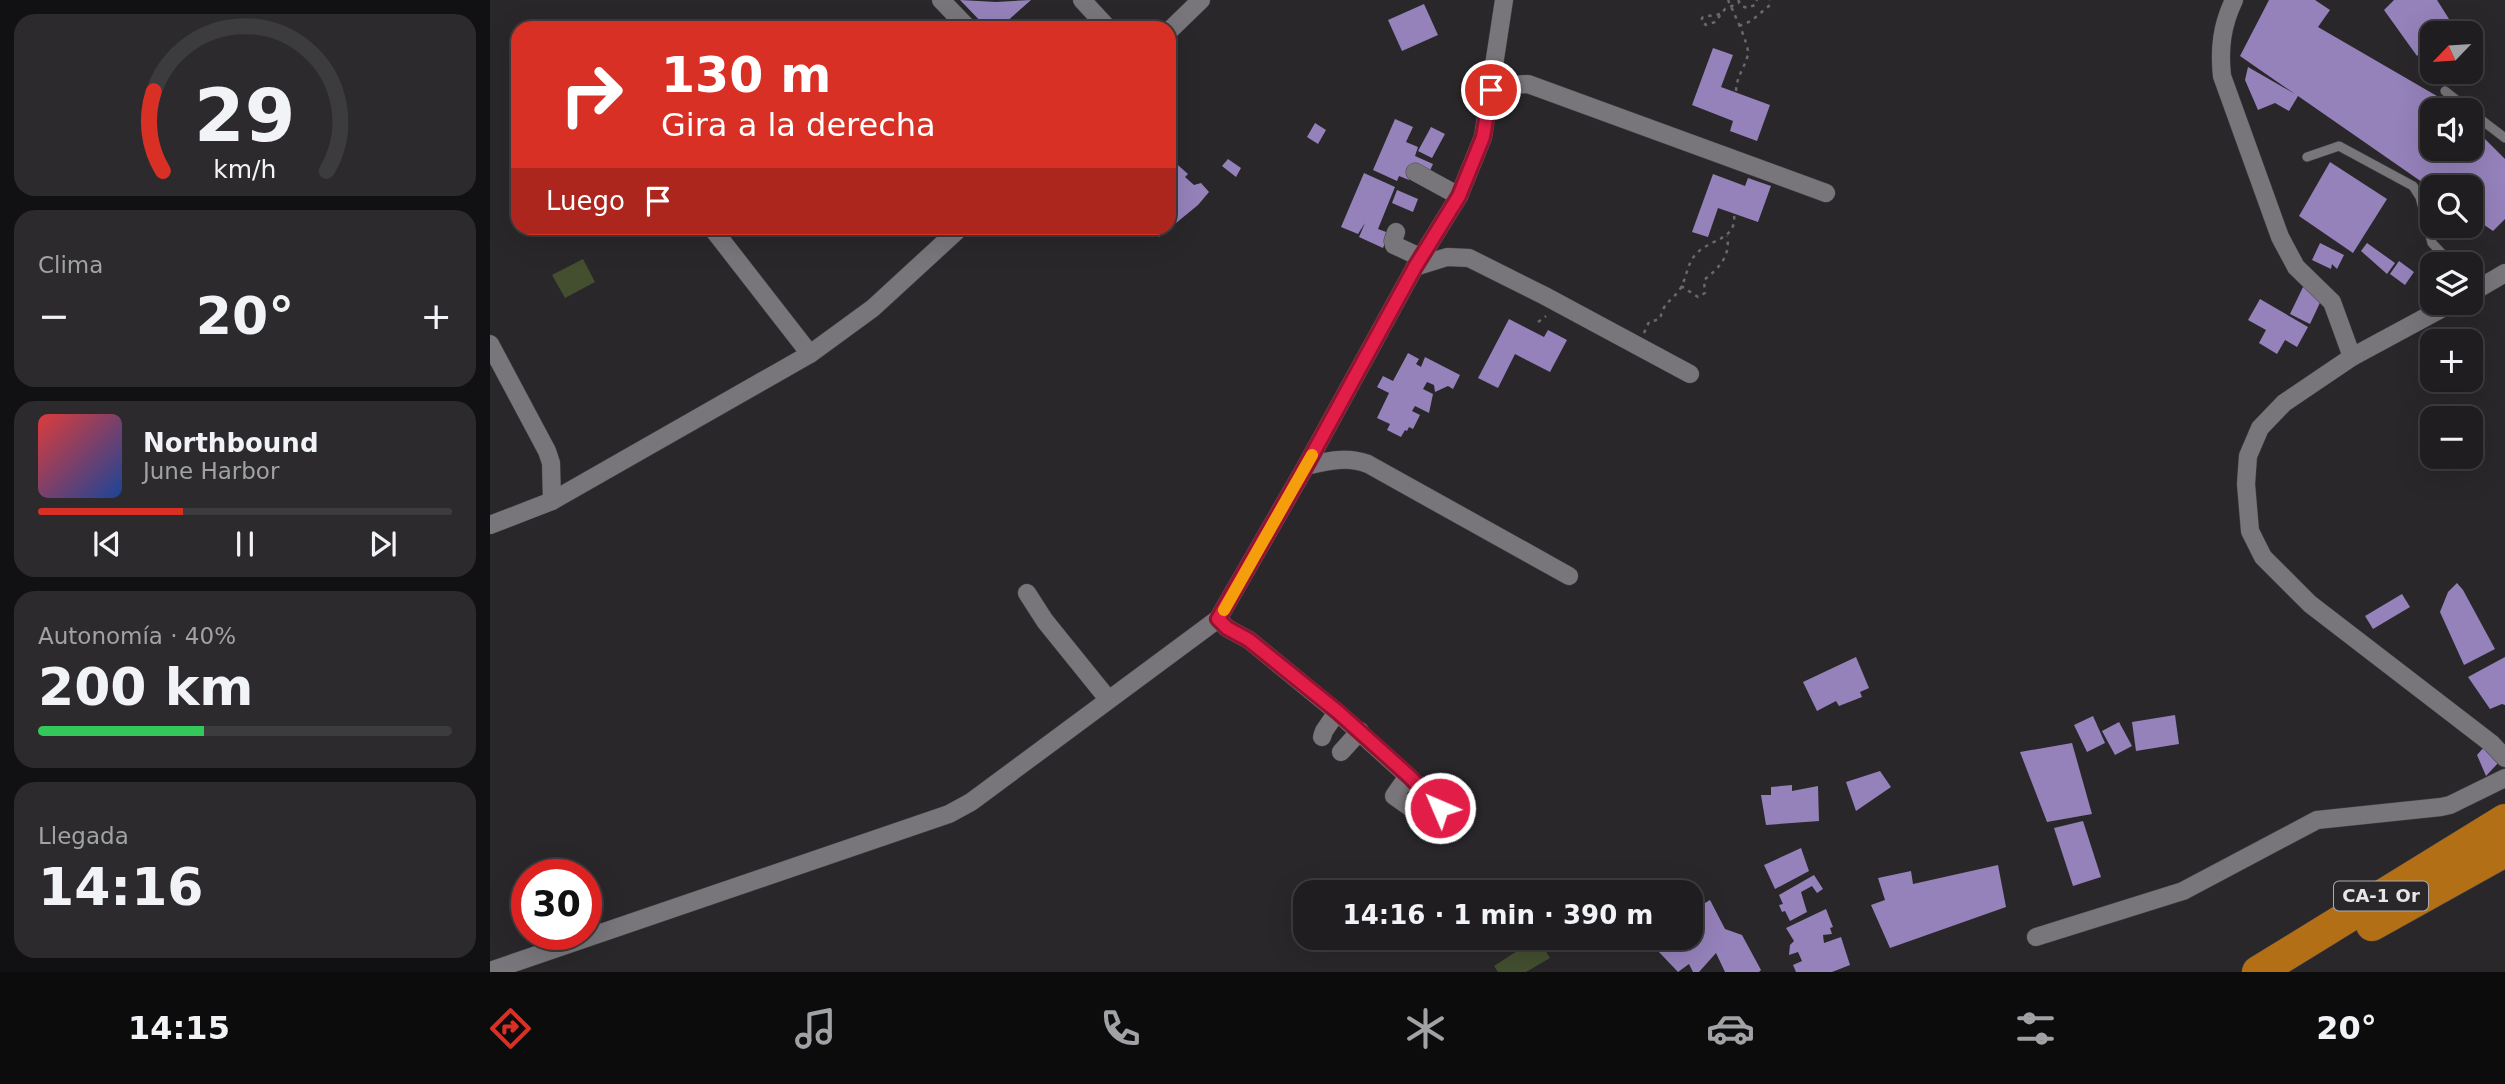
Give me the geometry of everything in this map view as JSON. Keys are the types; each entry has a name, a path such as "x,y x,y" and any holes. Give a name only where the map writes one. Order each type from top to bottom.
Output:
{"highway":[{"name":"CA-1 Or","path":"2258,972 2505,820"},
{"name":"CA-1 Or","path":"2293,972 2505,850"}],"street":[{"path":"942,0 962,21"},
{"path":"1082,0 1102,21"},
{"path":"1176,24 1201,0"},
{"path":"490,971 949,814 971,802 1218,619 1459,196 1483,137 1504,0"},
{"path":"2234,0 2226,16 2219,48 2222,76 2280,237 2296,267 2332,302 2352,357"},
{"path":"1491,90 1528,84 1826,193"},
{"path":"1415,172 1459,196"},
{"path":"1396,232 1394,245 1419,262 1447,257 1469,258 1690,374"},
{"path":"717,235 810,354"},
{"path":"490,525 552,500 810,354 873,308 952,235"},
{"path":"2483,284 2505,273"},
{"path":"2430,315 2352,357 2284,403 2260,428 2248,456 2246,484 2250,531 2263,557 2310,604 2492,744 2505,758"},
{"path":"490,344 547,451 551,463 552,500"},
{"path":"1306,466 1339,459 1355,459 1368,464 1569,576"},
{"path":"1027,593 1066,660 1108,699"},
{"path":"1218,619 1227,628 1249,640 1338,712 1440,808"},
{"path":"1322,737 1338,712"},
{"path":"1341,752 1360,731"},
{"path":"1409,776 1394,796 1411,808 1426,795"},
{"path":"2036,937 2183,891 2317,820 2450,805 2505,778"}],"lane":[{"path":"2445,91 2454,98"},
{"path":"2483,121 2505,138"},
{"path":"2307,157 2339,146 2413,186 2420,197 2432,243 2441,252"}],"path":[{"path":"1728,0 1748,54 1736,81 1736,93"},
{"path":"1752,7 1757,0"},
{"path":"1739,26 1756,17 1770,5 1770,0"},
{"path":"1720,14 1703,17 1701,20 1706,25 1710,24 1739,1 1747,8 1752,7"},
{"path":"1752,7 1756,17"},
{"path":"1639,348 1649,322 1661,319 1662,311 1678,292 1697,252 1731,233 1735,222 1734,214"},
{"path":"1681,286 1698,297 1705,293 1704,280 1722,265 1728,248 1727,236"}],"green space":[{"path":"583,259 595,282 565,298 552,275"},
{"path":"1519,950 1545,950 1550,958 1526,972 1498,972 1494,966"}],"building":[{"path":"960,0 1031,0 1007,21 980,21"},
{"path":"2269,0 2315,0 2330,10 2318,27 2440,98 2420,98 2420,161 2483,161 2483,137 2505,159 2505,219 2493,231 2483,224 2483,175 2420,175 2420,181 2298,96 2289,111 2275,103 2258,110 2245,80 2248,67 2295,94 2240,56"},
{"path":"2394,0 2437,0 2449,19 2420,21 2420,52 2417,56 2384,10"},
{"path":"1424,4 1438,35 1402,51 1388,20"},
{"path":"1713,48 1733,55 1721,87 1770,105 1757,141 1730,131 1733,121 1692,105"},
{"path":"1395,119 1413,127 1406,142 1418,147 1415,156 1433,164 1428,175 1414,169 1409,180 1399,176 1397,181 1373,170"},
{"path":"1315,123 1326,130 1318,144 1307,137"},
{"path":"1431,127 1445,134 1432,158 1418,151"},
{"path":"1228,159 1241,168 1236,177 1222,166"},
{"path":"2330,162 2387,199 2353,253 2299,216"},
{"path":"1176,163 1188,174 1185,177 1194,185 1201,183 1209,192 1176,223"},
{"path":"1364,173 1395,187 1378,229 1389,233 1383,248 1359,237 1365,223 1358,234 1341,227"},
{"path":"1713,174 1745,186 1748,178 1771,186 1758,222 1718,208 1708,237 1692,232"},
{"path":"1397,190 1418,199 1413,212 1392,203"},
{"path":"2320,243 2344,255 2337,269 2332,264 2331,269 2312,260"},
{"path":"2367,243 2395,263 2387,274 2361,251"},
{"path":"2399,261 2414,272 2405,285 2390,274"},
{"path":"2304,285 2324,294 2310,324 2290,314"},
{"path":"2260,299 2308,327 2297,347 2285,340 2277,354 2259,343 2266,330 2248,320"},
{"path":"1509,319 1544,337 1548,330 1567,340 1550,372 1515,354 1498,388 1478,378"},
{"path":"1408,353 1419,359 1416,364 1421,367 1425,357 1460,375 1453,389 1448,386 1435,392 1434,385 1427,382 1423,389 1433,394 1429,413 1415,406 1412,411 1420,415 1413,429 1409,427 1401,437 1387,430 1390,424 1377,418 1389,393 1377,387 1383,376 1393,381"},
{"path":"2457,583 2495,649 2464,665 2440,612 2448,592"},
{"path":"2402,594 2410,607 2373,629 2365,616"},
{"path":"1856,657 1869,688 1860,692 1862,697 1839,706 1836,701 1817,711 1803,682"},
{"path":"2505,657 2505,705 2490,709 2468,677"},
{"path":"2175,715 2179,744 2136,751 2132,722"},
{"path":"2093,716 2105,743 2087,752 2074,725"},
{"path":"2119,722 2132,746 2115,755 2102,731"},
{"path":"2072,743 2092,814 2047,822 2020,752"},
{"path":"2485,746 2500,761 2486,776 2477,755"},
{"path":"1880,771 1891,787 1856,811 1846,782"},
{"path":"1792,785 1792,791 1818,786 1819,821 1766,825 1761,795 1771,795 1771,787"},
{"path":"2083,821 2101,877 2073,886 2054,828"},
{"path":"1801,848 1809,871 1775,889 1764,865"},
{"path":"1998,865 2006,907 1890,948 1871,905 1885,900 1878,878 1911,871 1913,884"},
{"path":"1814,875 1823,889 1817,893 1812,886 1801,892 1807,912 1790,921 1779,905 1783,904 1779,895"},
{"path":"1710,900 1725,929 1742,935 1761,970 1759,972 1725,972 1716,953 1699,972 1693,972 1689,964 1678,972 1658,951 1703,950 1703,904"},
{"path":"1826,909 1833,927 1830,928 1832,934 1823,935 1824,943 1841,937 1850,965 1832,972 1796,972 1793,965 1802,961 1798,952 1789,955 1790,945 1794,941 1786,928"}],"slow traffic":[{"path":"1224,610 1312,455"}],"route":[{"path":"1440,808 1338,712 1249,640 1227,628 1218,619 1415,267 1459,196 1483,137 1491,90"}]}
